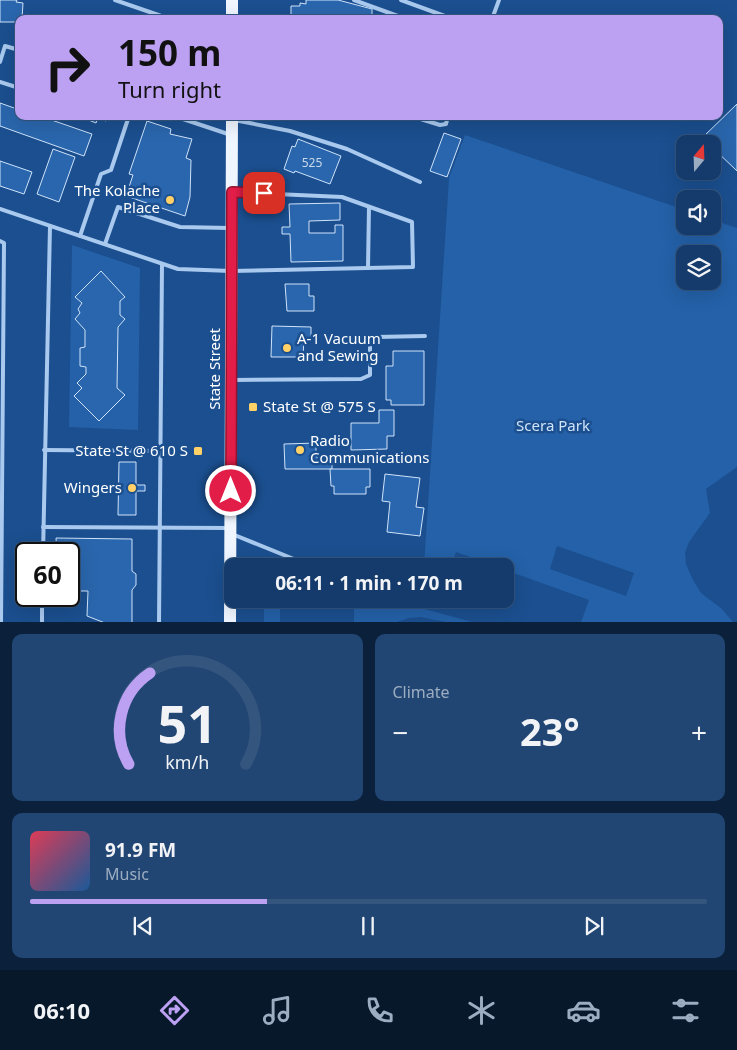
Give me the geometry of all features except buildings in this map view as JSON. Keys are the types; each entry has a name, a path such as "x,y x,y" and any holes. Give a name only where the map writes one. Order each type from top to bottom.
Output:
{"main road":[{"path":"232,0 232,15"},
{"name":"State Street","path":"230,622 232,120"}],"lane":[{"path":"115,0 158,15"},
{"path":"354,0 395,15"},
{"path":"401,0 442,15"},
{"path":"493,15 499,0"},
{"path":"0,62 5,46 15,49"},
{"path":"0,82 15,87"},
{"path":"80,236 101,174 111,170 128,120"},
{"path":"186,120 232,135"},
{"path":"242,120 290,130 347,148 420,182"},
{"path":"424,120 440,125 446,124 447,120"},
{"path":"0,209 178,269 231,271 413,267 412,222 342,196 232,192"},
{"path":"105,244 118,207 180,227 231,228"},
{"path":"368,268 369,207"},
{"path":"43,542 50,226"},
{"path":"0,241 4,243 1,393 1,622"},
{"path":"159,622 162,264"},
{"path":"231,380 361,380 370,375 370,343 376,337 425,336"},
{"path":"44,450 160,451"},
{"path":"43,527 230,531 292,558"},
{"path":"42,607 42,622"}],"green space":[{"name":"Scera Park","path":"465,135 676,207 676,235 721,235 721,223 737,228 737,467 706,489 710,513 689,542 685,553 686,564 701,593 722,609 733,622 581,622 589,600 514,573 514,558 473,558 456,552 454,558 425,558 449,178","holes":["557,546 634,573 626,596 550,569"]},
{"path":"72,245 140,268 138,430 69,427","holes":["101,271 125,297 120,301 120,315 125,319 118,327 117,388 125,395 99,421 74,396 82,388 78,383 86,374 86,367 80,366 80,348 85,347 84,323 78,309 82,303 75,297"]},
{"path":"264,608 280,608 280,622 264,622"},
{"path":"354,608 421,608 472,622 446,622 421,617 397,622 354,622"}],"place":[{"name":"The Kolache Place","path":"170,200"},
{"name":"A-1 Vacuum and Sewing","path":"287,348"},
{"name":"State St @ 575 S","path":"253,407"},
{"name":"Radio Communications","path":"300,450"},
{"name":"State St @ 610 S","path":"198,451"},
{"name":"Wingers","path":"132,488"}],"route":[{"path":"231,491 232,192 264,193"}]}
